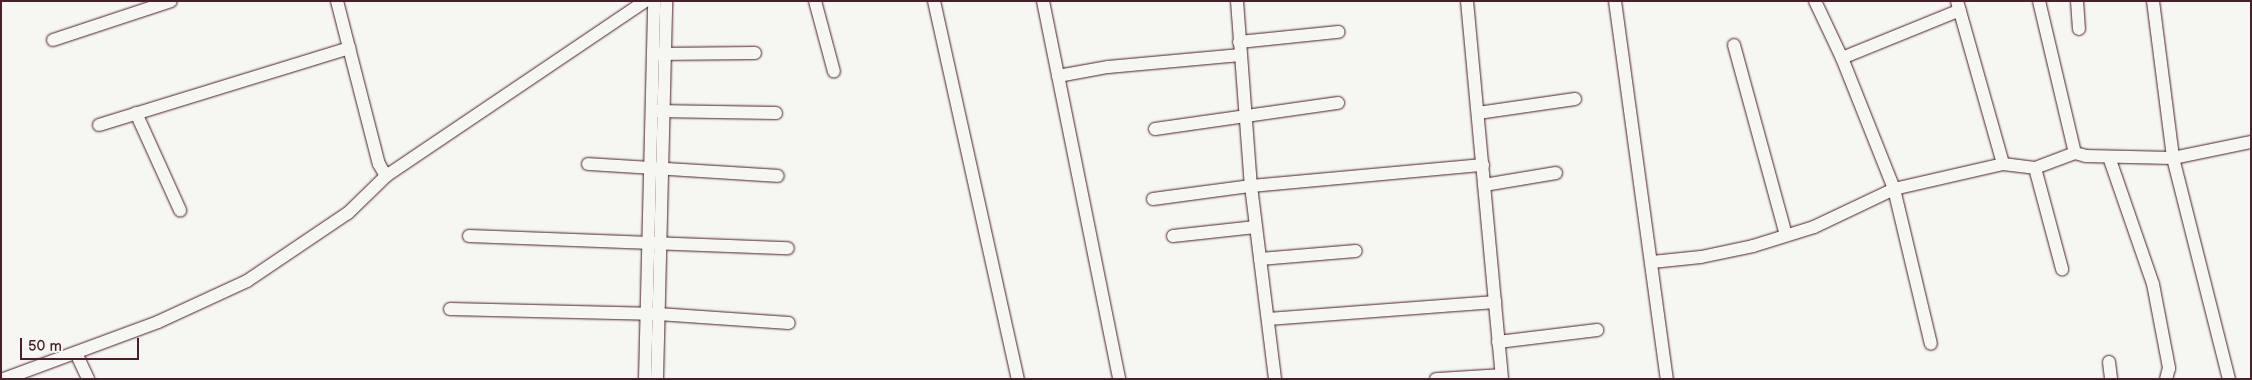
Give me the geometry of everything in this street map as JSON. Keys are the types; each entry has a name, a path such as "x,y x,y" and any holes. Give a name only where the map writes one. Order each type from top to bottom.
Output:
{"street":[{"path":"53,40 171,1"},
{"path":"337,1 379,164 386,176"},
{"path":"4,379 158,322 247,281 348,213 386,176 645,1"},
{"path":"654,1 659,54"},
{"path":"657,379 653,314 657,111 659,54 666,1"},
{"path":"816,1 834,72"},
{"path":"934,1 1018,379"},
{"path":"1043,1 1119,379"},
{"path":"1237,1 1251,186 1275,379"},
{"path":"1436,379 1501,377 1467,1"},
{"path":"1615,1 1667,379"},
{"path":"1815,1 1842,58 1894,189 1931,344"},
{"path":"2039,1 2075,153"},
{"path":"2077,1 2078,29"},
{"path":"2153,1 2173,158 2230,379"},
{"path":"1842,58 1959,6 2003,164"},
{"path":"1239,42 1338,32"},
{"path":"1734,45 1786,235"},
{"path":"99,125 349,48"},
{"path":"659,54 755,53"},
{"path":"1058,76 1108,67 1240,56"},
{"path":"1478,113 1575,99"},
{"path":"1154,129 1338,103"},
{"path":"657,111 776,113"},
{"path":"136,114 180,210"},
{"path":"1652,262 1701,258 1786,235 1814,227 1894,189 2003,164 2035,168 2075,153 2109,157 2173,158 2251,142"},
{"path":"2109,157 2154,284 2169,368 2166,379"},
{"path":"588,164 778,176"},
{"path":"1154,199 1251,186 1483,165"},
{"path":"2035,168 2062,269"},
{"path":"1484,185 1556,173"},
{"path":"1173,236 1256,228"},
{"path":"469,236 654,241 788,248"},
{"path":"1260,259 1356,251"},
{"path":"1268,319 1495,302"},
{"path":"450,309 653,314 789,322"},
{"path":"646,379 653,314"},
{"path":"1498,342 1597,330"},
{"path":"76,353 88,379"},
{"path":"2109,362 2111,379"}]}
